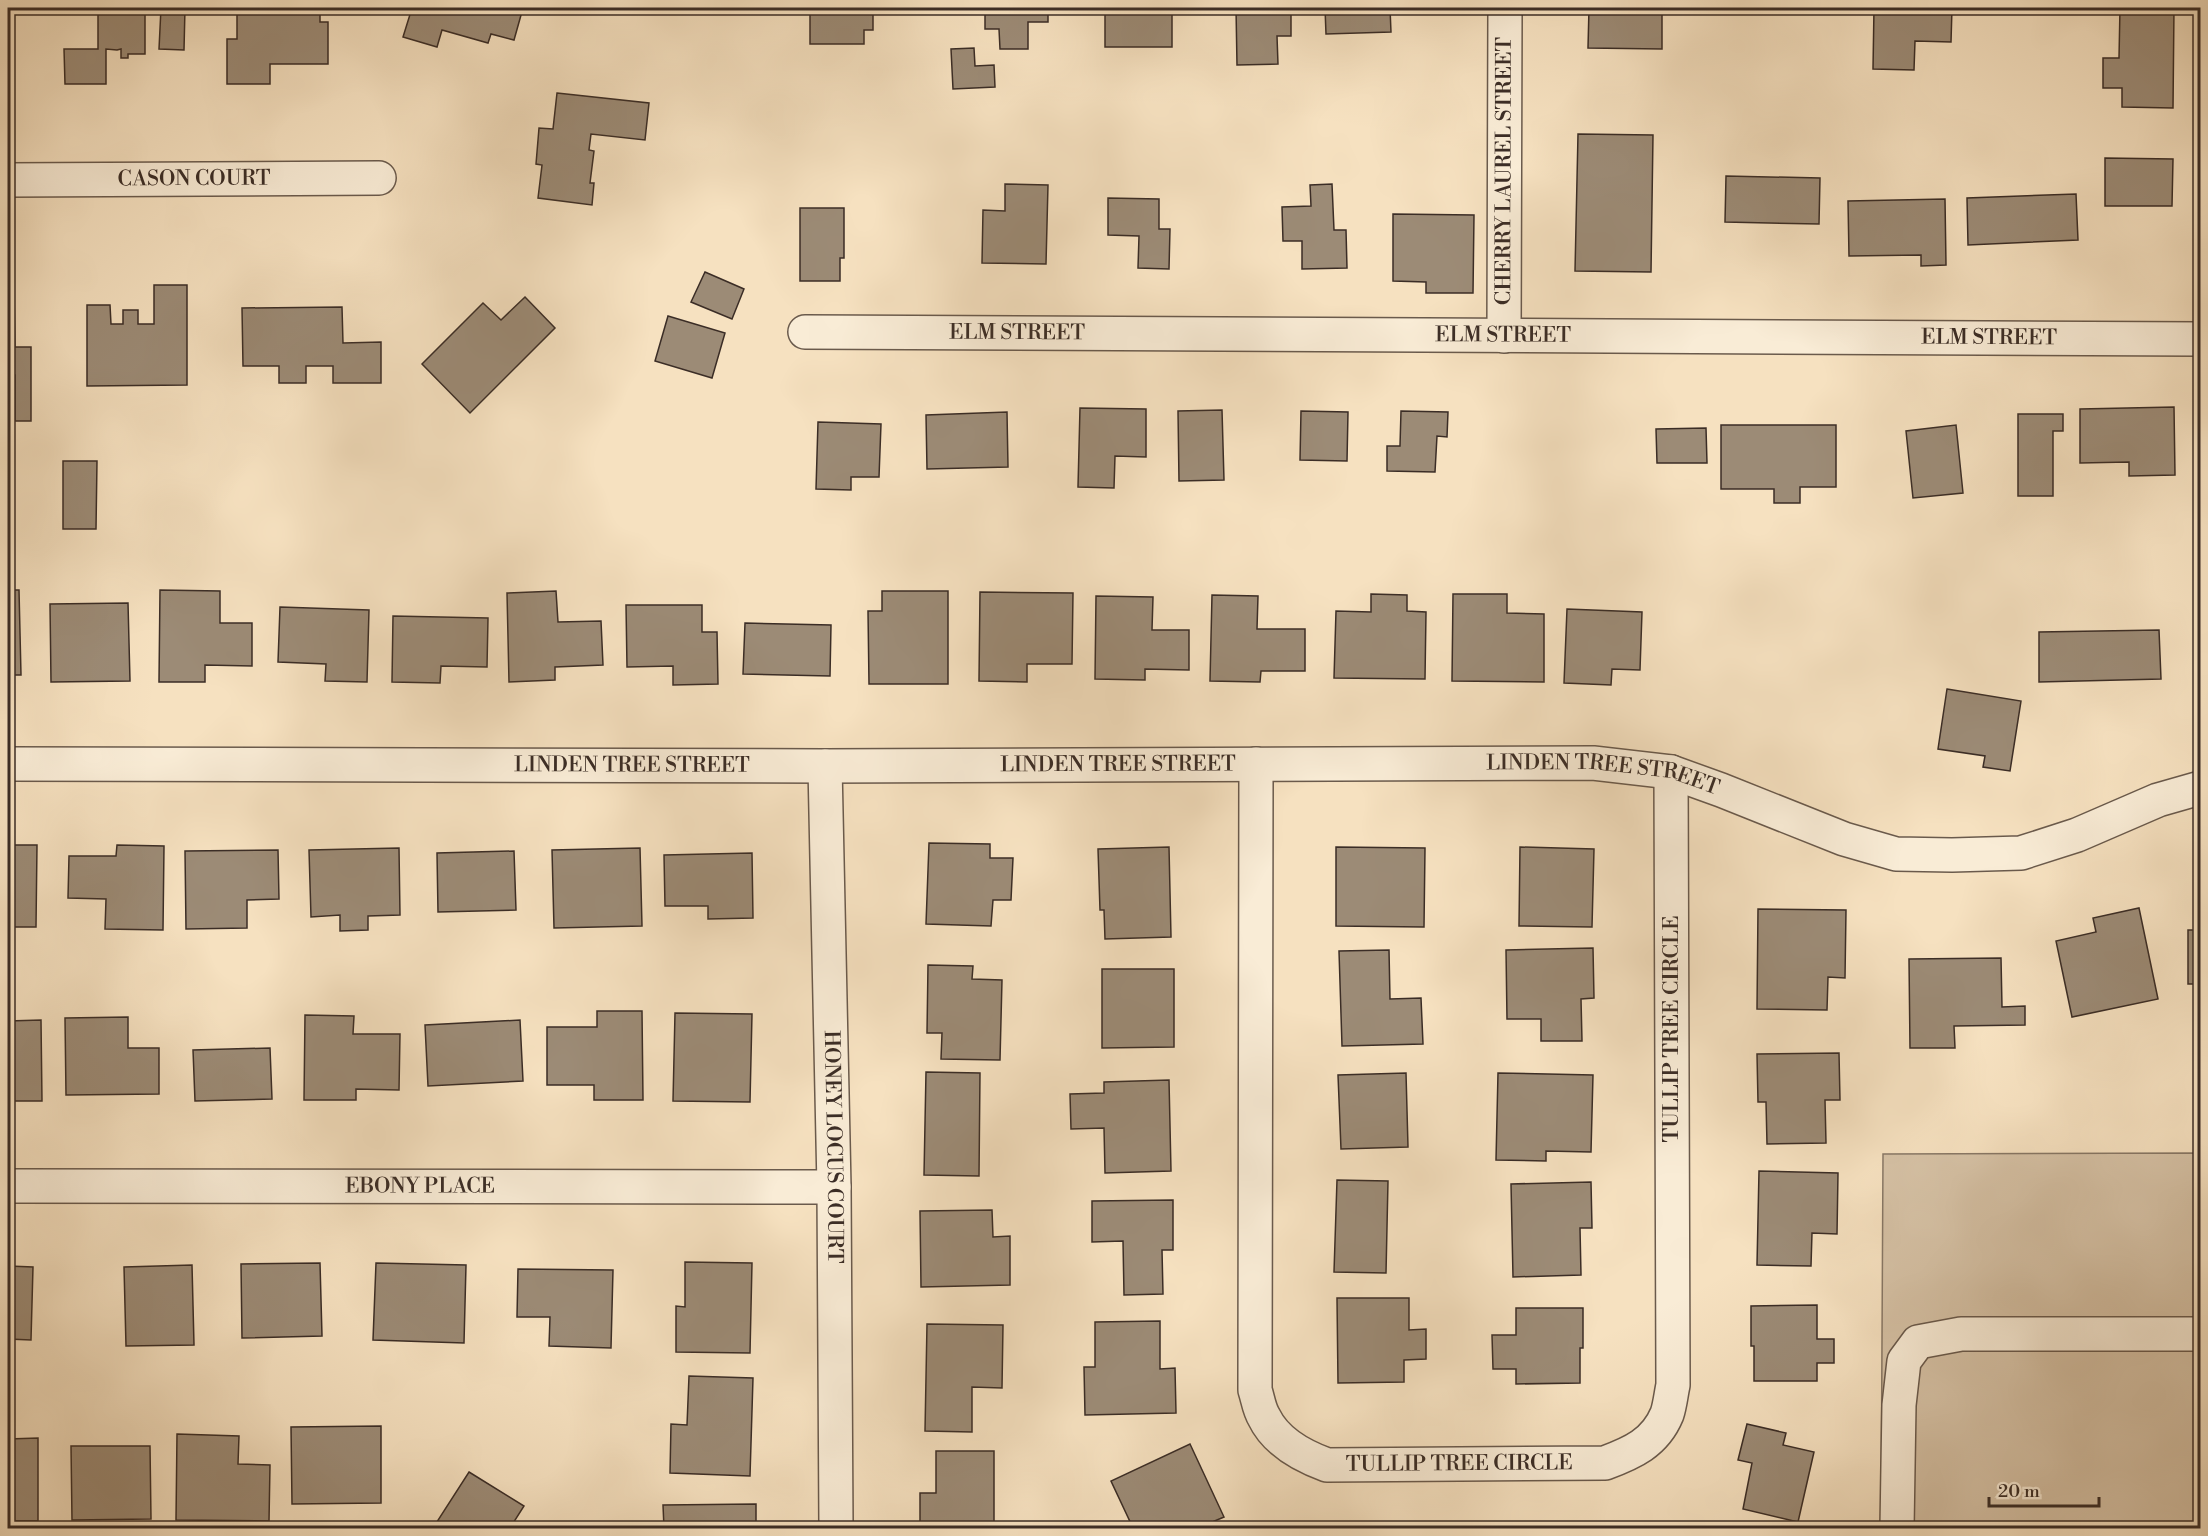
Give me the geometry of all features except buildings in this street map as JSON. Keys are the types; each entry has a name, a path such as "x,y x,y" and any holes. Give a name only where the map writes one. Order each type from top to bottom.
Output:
{"street":[{"name":"CHERRY LAUREL STREET","path":"1504,336 1505,8"},
{"name":"CASON COURT","path":"8,180 379,178"},
{"name":"ELM STREET","path":"805,332 2200,339"},
{"name":"LINDEN TREE STREET","path":"8,764 825,766 1593,763 1671,772 1844,839 1896,854 2021,853 2077,835 2158,800 2200,788"},
{"name":"TULLIP TREE CIRCLE","path":"1256,764 1255,1390 1264,1418 1280,1438 1300,1455 1326,1465 1605,1463 1634,1452 1653,1437 1667,1413 1673,1385 1671,772"},
{"name":"HONEY LOCUS COURT","path":"825,766 834,1187 836,1528"},
{"name":"EBONY PLACE","path":"8,1186 834,1187"},
{"path":"1897,1528 1899,1405 1904,1360 1918,1342 1961,1334 2200,1334"}],"shaded area":[{"path":"2200,1153 2200,1528 1881,1528 1883,1154"}]}
